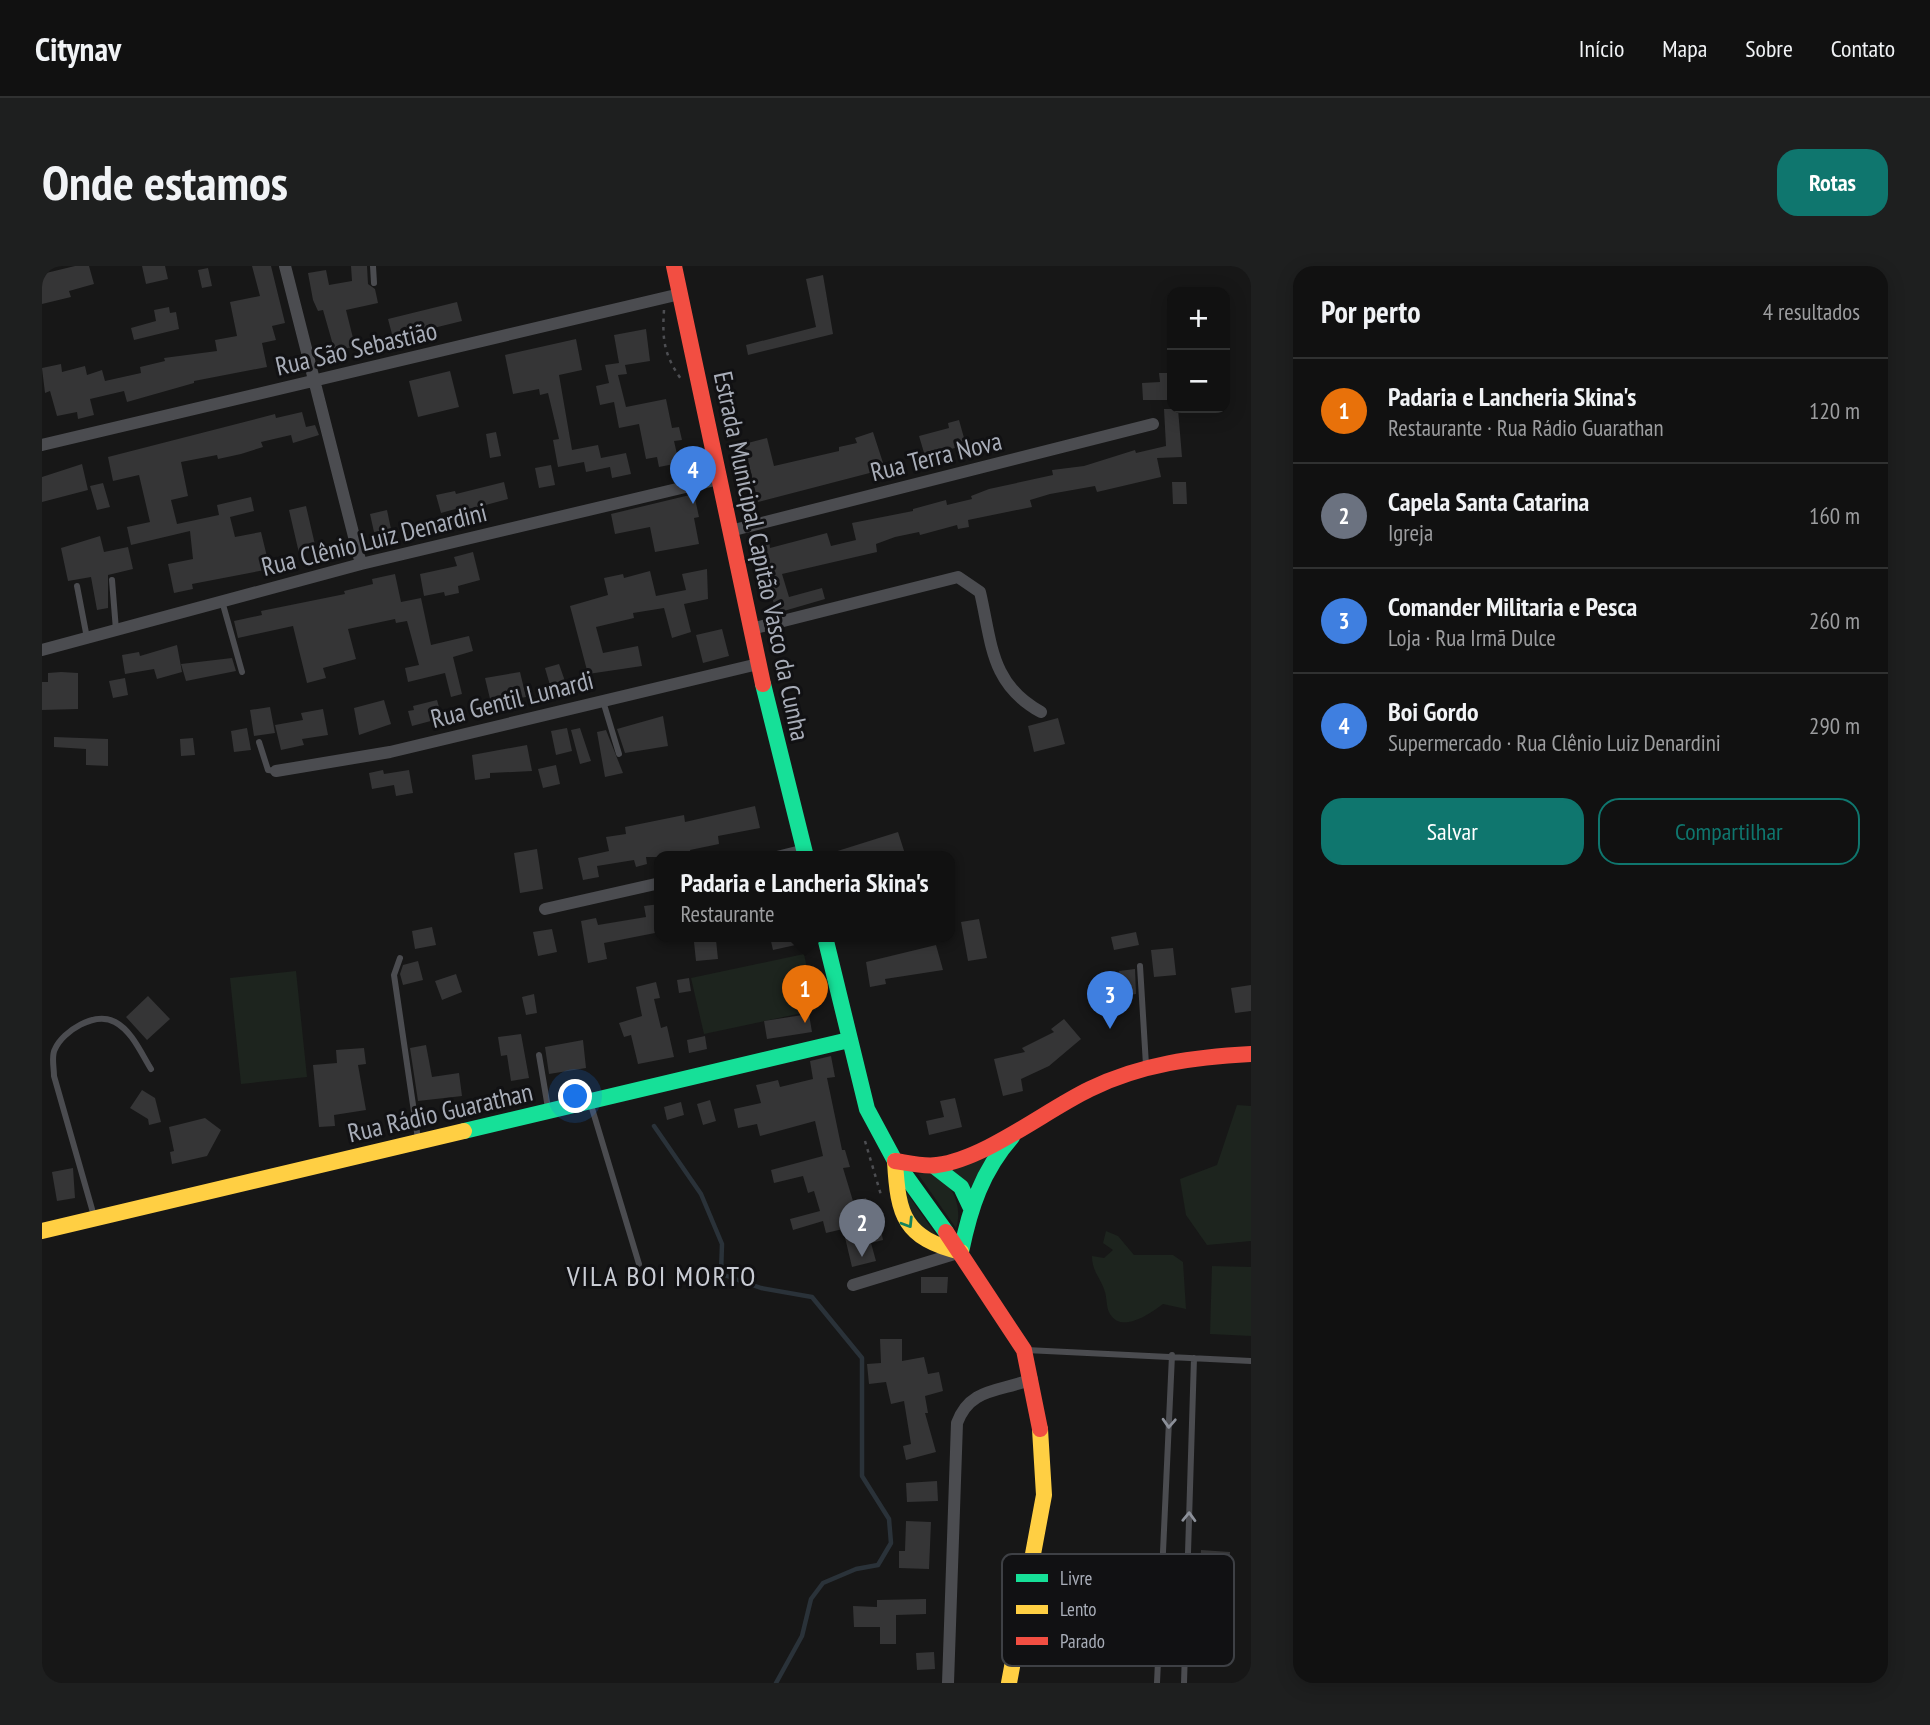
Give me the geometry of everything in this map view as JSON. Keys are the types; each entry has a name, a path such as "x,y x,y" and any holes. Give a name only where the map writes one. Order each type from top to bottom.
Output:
{"street":[{"path":"285,266 361,564"},
{"name":"Estrada Municipal Capitão Vasco da Cunha","path":"674,266 758,664 805,851"},
{"name":"Rua São Sebastião","path":"44,444 680,294"},
{"name":"Rua Terra Nova","path":"730,531 1153,424"},
{"path":"42,429 44,444"},
{"name":"Rua Clênio Luiz Denardini","path":"42,650 361,564 719,479"},
{"path":"751,629 958,577 980,592 1000,675 1011,691 1041,712"},
{"name":"Rua Gentil Lunardi","path":"276,771 390,752 758,664"},
{"path":"545,909 654,884"},
{"path":"826,942 867,1109 895,1161 961,1252 1024,1350 1042,1440 1044,1495 1033,1554"},
{"name":"Rua Rádio Guarathan","path":"42,1231 849,1040"},
{"path":"895,1161 934,1166 1017,1132 1090,1088 1147,1066 1212,1056 1251,1054"},
{"path":"961,1252 970,1206 998,1152 1017,1132"},
{"path":"895,1161 896,1196 905,1221 924,1243 961,1252"},
{"path":"934,1166 961,1187 970,1206"},
{"path":"853,1285 961,1252"},
{"path":"948,1683 957,1423 963,1406 976,1398 1031,1379"}],"lane":[{"path":"373,266 374,283"},
{"path":"112,580 116,630"},
{"path":"77,586 87,638"},
{"path":"222,601 242,672"},
{"path":"603,701 619,754"},
{"path":"258,742 268,770 276,771"},
{"path":"400,958 394,975 419,1143"},
{"path":"1140,966 1147,1066"},
{"path":"95,1220 54,1076 53,1052 62,1036 75,1028 94,1020 112,1020 127,1031 151,1069"},
{"path":"539,1055 548,1112"},
{"path":"590,1102 639,1264"},
{"path":"1024,1350 1172,1355 1251,1361"},
{"path":"1163,1554 1172,1355"},
{"path":"1188,1554 1194,1358"}],"path":[{"path":"863,1136 881,1199"}],"shaded area":[{"path":"804,954 816,1010 704,1034 691,978"},
{"path":"296,971 307,1077 241,1084 230,978"},
{"path":"1237,1105 1251,1106 1251,1241 1207,1245 1186,1215 1180,1179 1217,1165"},
{"path":"994,1148 968,1192 949,1169"},
{"path":"925,1172 942,1179 953,1193 958,1210 956,1228 918,1174"},
{"path":"904,1189 939,1239 932,1240 910,1218"},
{"path":"1106,1231 1118,1236 1134,1255 1173,1255 1183,1262 1186,1309 1163,1304 1136,1320 1115,1320 1109,1312 1105,1292 1092,1262 1092,1256 1104,1258 1113,1250 1103,1243"},
{"path":"1212,1266 1251,1267 1251,1336 1210,1334"}],"building":[{"path":"75,266 89,266 94,284 69,291 71,297 42,304 42,274"},
{"path":"142,266 165,266 168,279 146,284"},
{"path":"252,266 271,266 285,323 272,326 276,340 262,343 267,367 194,381 127,402 124,391 90,399 94,415 78,419 77,412 57,416 50,391 45,393 42,368 61,364 62,372 85,366 87,375 102,370 105,381 141,373 140,367 165,361 164,358 217,351 215,340 237,336 230,302 260,296"},
{"path":"351,266 367,266 368,284 375,289 378,303 346,310 355,346 335,352 323,310 318,311 313,300 308,273 326,270 329,285 352,281"},
{"path":"208,268 212,286 202,288 198,270"},
{"path":"823,275 833,334 748,355 746,345 816,327 806,279"},
{"path":"457,302 462,321 393,338 388,319"},
{"path":"169,307 170,313 176,312 179,329 134,340 131,328 156,321 154,310"},
{"path":"646,329 650,361 625,365 627,374 618,375 626,407 666,399 672,428 679,427 682,440 674,441 679,463 659,467 657,457 646,459 639,424 619,428 614,402 600,405 596,386 609,383 605,365 619,363 614,335"},
{"path":"576,339 582,370 559,375 572,450 598,445 601,458 626,453 631,474 612,478 610,467 586,472 584,462 558,467 553,440 559,439 548,393 540,395 539,389 513,394 505,355"},
{"path":"450,371 459,407 418,417 409,381"},
{"path":"1159,373 1167,373 1167,400 1143,400 1142,383 1160,382"},
{"path":"1164,409 1167,409 1167,413 1178,413 1182,457 1157,458 1161,477 1097,492 1095,486 1050,494 1030,500 1032,507 968,520 969,527 958,529 957,525 920,535 919,532 895,537 876,544 877,552 782,574 789,597 822,588 825,599 777,613 755,545 769,541 770,548 827,533 831,546 856,540 852,523 913,511 946,500 947,505 972,499 971,496 989,489 1053,475 1052,470 1084,466 1135,450 1136,453 1166,446"},
{"path":"302,412 306,427 315,425 319,435 293,443 291,435 261,442 263,447 241,454 218,459 217,455 181,462 188,496 171,500 177,524 219,515 217,505 251,497 254,511 230,517 235,537 261,532 270,569 192,584 193,589 174,593 168,564 193,559 190,531 131,545 127,527 150,522 139,475 113,481 108,457 275,414 276,418"},
{"path":"959,420 966,445 925,456 919,436 949,428 948,423"},
{"path":"496,432 501,456 490,458 486,434"},
{"path":"873,432 885,469 758,502 744,444 767,438 774,466 839,451 839,447 857,443 855,438"},
{"path":"82,464 88,490 42,502 42,477"},
{"path":"551,465 555,485 539,488 535,468"},
{"path":"504,482 508,499 467,510 466,506 441,513 436,495 455,491 456,494"},
{"path":"1172,482 1186,482 1187,504 1173,504"},
{"path":"103,483 110,507 97,510 90,486"},
{"path":"694,494 699,517 694,518 699,544 655,552 650,527 615,534 611,514"},
{"path":"306,506 316,549 299,553 289,510"},
{"path":"387,510 391,529 374,532 370,514"},
{"path":"100,536 104,552 128,547 133,569 108,575 108,608 97,610 91,577 68,581 61,548"},
{"path":"473,552 480,580 458,586 459,593 445,596 444,592 424,596 420,574 457,566 454,557"},
{"path":"707,569 708,599 684,604 691,632 672,638 664,608 633,613 634,618 596,627 603,653 638,646 642,666 588,674 570,606 608,595 604,578 623,574 624,578 650,571 656,596 686,590 682,574"},
{"path":"395,574 401,602 421,598 431,645 469,636 473,651 453,657 462,694 451,697 445,673 408,682 405,668 419,665 407,621 396,623 395,619 348,629 356,659 323,668 326,678 307,683 293,626 238,638 234,621 262,615 261,611 345,594 344,591 373,584 372,579"},
{"path":"722,629 729,656 703,663 696,635"},
{"path":"177,645 182,672 157,679 154,669 125,674 122,655 139,652 140,656"},
{"path":"232,658 236,671 186,681 181,664"},
{"path":"559,664 567,687 552,692 545,668"},
{"path":"520,672 526,697 491,703 485,678"},
{"path":"48,673 78,673 78,709 42,710 42,682 48,682"},
{"path":"125,678 128,695 113,698 109,681"},
{"path":"384,700 391,724 359,735 354,708"},
{"path":"437,700 442,718 412,726 408,711 414,710 413,706"},
{"path":"270,707 275,733 254,736 250,710"},
{"path":"323,709 328,735 302,739 304,745 281,750 275,725 303,720 301,713"},
{"path":"663,716 668,746 625,753 617,729"},
{"path":"1058,718 1065,744 1034,752 1028,726"},
{"path":"247,728 251,750 234,752 231,731"},
{"path":"567,728 572,751 556,755 551,731"},
{"path":"580,728 591,761 580,764 571,730"},
{"path":"606,730 623,773 605,777 597,732"},
{"path":"54,737 108,739 108,766 86,765 86,749 54,747"},
{"path":"193,738 195,755 181,756 180,739"},
{"path":"527,745 532,771 490,773 490,778 475,780 472,755"},
{"path":"556,765 560,784 543,788 538,769"},
{"path":"383,770 384,774 409,770 413,793 396,796 394,785 372,789 369,773"},
{"path":"755,806 760,828 718,836 719,844 690,851 654,851 654,857 646,857 647,864 636,867 634,860 597,866 599,877 583,880 578,858 609,851 606,837 626,834 625,827 684,815 685,822"},
{"path":"898,832 904,851 838,851"},
{"path":"537,849 543,889 520,893 514,853"},
{"path":"654,905 654,933 604,943 607,959 588,963 581,921 596,918 598,925 646,917 644,906"},
{"path":"979,919 987,958 968,961 961,922"},
{"path":"432,927 436,945 415,949 412,931"},
{"path":"552,929 557,952 538,956 533,932"},
{"path":"1136,932 1139,945 1114,950 1111,937"},
{"path":"694,942 716,942 718,959 696,961"},
{"path":"771,942 809,942 773,950"},
{"path":"936,945 943,970 885,979 886,984 870,987 866,962"},
{"path":"1173,948 1176,975 1154,977 1151,950"},
{"path":"418,961 423,980 403,985 400,974 403,965"},
{"path":"1135,969 1136,994 1122,996 1119,971"},
{"path":"456,974 462,992 442,1000 435,981"},
{"path":"689,978 691,991 679,993 677,980"},
{"path":"656,982 660,998 654,999 661,1028 667,1026 674,1057 638,1064 631,1035 624,1037 619,1023 642,1016 636,987"},
{"path":"1251,985 1251,1011 1235,1013 1231,988"},
{"path":"534,994 537,1013 526,1015 522,997"},
{"path":"148,996 170,1019 147,1040 126,1017"},
{"path":"809,1014 812,1032 767,1039 764,1021"},
{"path":"1064,1019 1081,1039 1049,1066 1021,1079 1023,1091 1003,1096 994,1059 1025,1052 1022,1048 1054,1032 1051,1029"},
{"path":"521,1034 529,1078 511,1081 507,1055 501,1056 498,1037"},
{"path":"705,1036 707,1049 689,1053 687,1040"},
{"path":"583,1040 586,1068 549,1074 545,1047"},
{"path":"426,1045 432,1077 459,1073 462,1096 418,1101 410,1048"},
{"path":"364,1048 366,1064 358,1065 366,1110 334,1115 335,1126 319,1127 313,1065 337,1063 336,1050"},
{"path":"831,1056 835,1077 827,1078 842,1150 845,1150 850,1167 843,1168 853,1201 866,1198 873,1227 880,1225 883,1240 871,1243 876,1261 852,1267 843,1229 826,1233 823,1221 793,1230 790,1219 820,1211 814,1191 808,1193 803,1176 774,1183 771,1170 823,1156 815,1121 760,1136 757,1124 738,1128 734,1109 761,1103 756,1085 778,1080 780,1087 813,1079 810,1061"},
{"path":"142,1090 155,1098 161,1122 149,1125 148,1119 130,1108"},
{"path":"955,1098 962,1127 929,1135 926,1121 944,1117 940,1101"},
{"path":"710,1100 716,1121 703,1125 697,1104"},
{"path":"681,1102 684,1115 667,1120 664,1107"},
{"path":"205,1118 221,1130 207,1156 172,1164 170,1152 174,1151 169,1127"},
{"path":"73,1168 75,1198 57,1201 52,1172"},
{"path":"921,1277 948,1277 947,1293 921,1293"},
{"path":"880,1339 902,1339 902,1361 924,1357 928,1374 939,1372 943,1391 925,1396 928,1413 925,1413 936,1452 906,1460 903,1446 911,1444 904,1401 891,1404 886,1382 869,1384 867,1364 881,1363"},
{"path":"937,1481 938,1501 907,1502 906,1483"},
{"path":"906,1521 931,1522 929,1569 899,1568 899,1551 905,1551"},
{"path":"1201,1550 1230,1552 1230,1554 1201,1554"},
{"path":"926,1599 926,1614 896,1615 896,1644 880,1644 880,1627 854,1627 853,1606 877,1607 877,1600"},
{"path":"934,1652 935,1669 917,1670 916,1653"}],"waterway":[{"path":"654,1126 701,1194 722,1244 721,1274 761,1288 812,1297 862,1358 862,1476 889,1519 891,1543 878,1565 856,1569 823,1583 811,1599 802,1636 776,1683"}],"traffic: fast":[{"path":"763,684 805,851"},
{"path":"826,942 867,1109 895,1161 946,1232"},
{"path":"464,1131 849,1040"},
{"path":"961,1252 969,1220 985,1177 1012,1137"},
{"path":"934,1166 961,1187 970,1206"}],"traffic: slow":[{"path":"42,1231 464,1131"},
{"path":"895,1161 899,1196 908,1222 927,1240 961,1252"},
{"path":"1033,1554 1044,1495 1040,1429"},
{"path":"1009,1683 1012,1666"}],"traffic: jam":[{"path":"674,266 763,684"},
{"path":"895,1161 927,1166 956,1161 995,1144 1109,1080 1169,1063 1251,1054"},
{"path":"946,1232 1024,1350 1040,1429"}],"place":[{"name":"Boi Gordo","path":"693,504"},
{"name":"Padaria e Lancheria Skina's","path":"805,1023"},
{"name":"Comander Militaria e Pesca","path":"1110,1029"},
{"name":"Capela Santa Catarina","path":"862,1257"}],"district":[{"name":"VILA BOI MORTO","path":"662,1275"}]}
